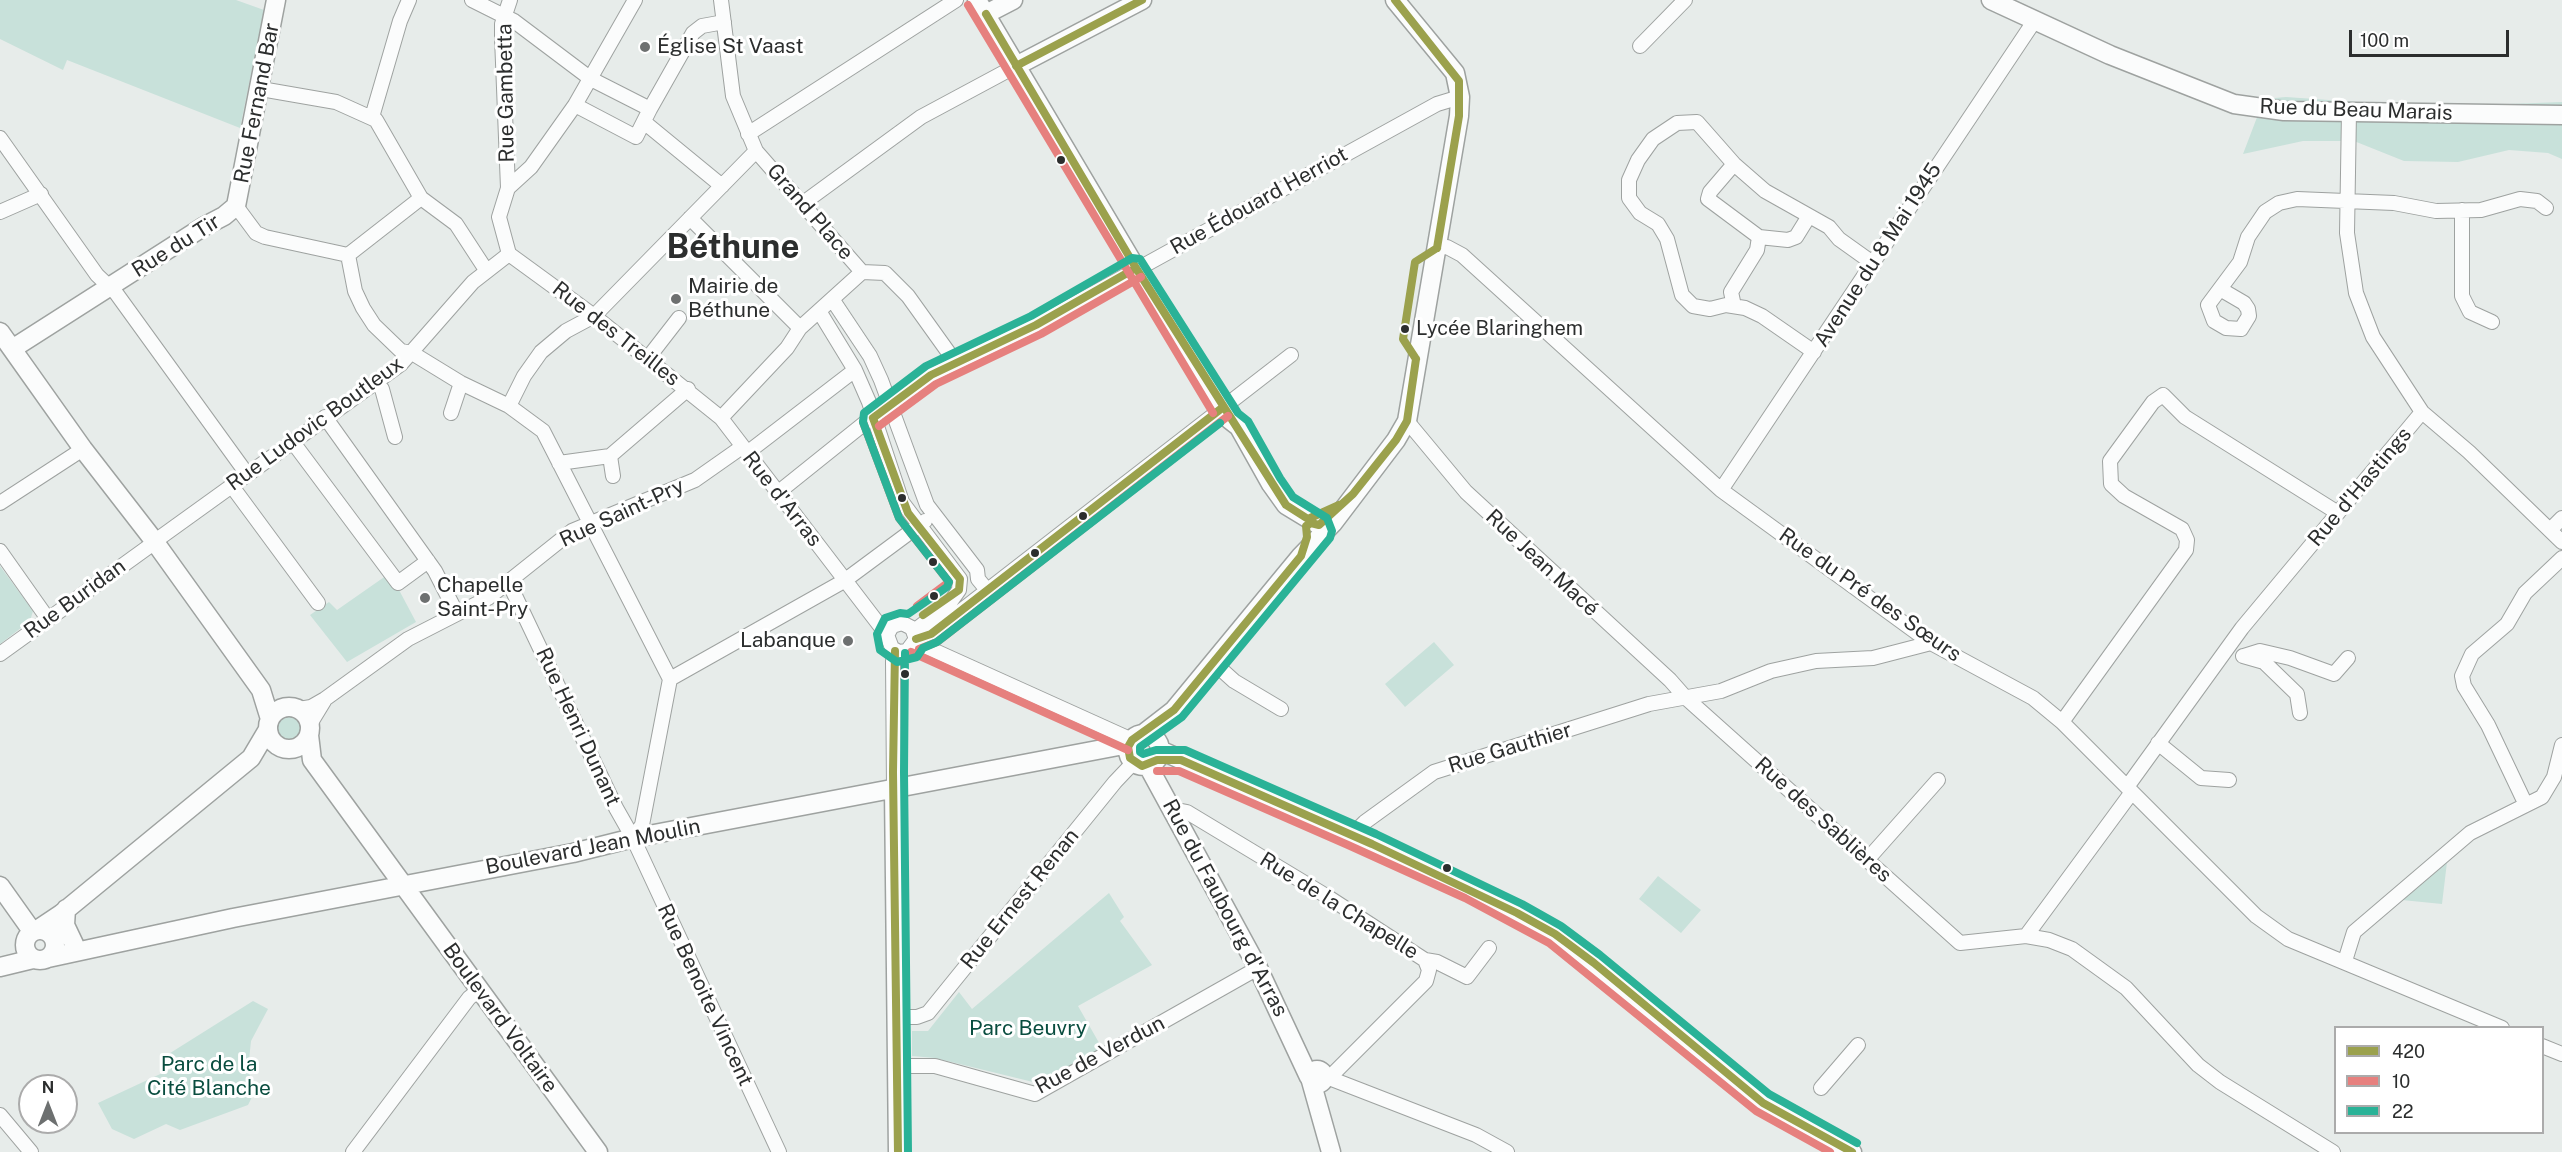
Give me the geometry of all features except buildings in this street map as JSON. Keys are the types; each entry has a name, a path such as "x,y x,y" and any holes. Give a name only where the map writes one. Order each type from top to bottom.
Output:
{"main road":[{"name":"Rue Fernand Bar","path":"236,206 261,89 276,0"},
{"path":"1013,0 982,7 1136,268 1226,414 1239,427 1286,505 1313,530"},
{"path":"1016,66 1142,0"},
{"path":"1146,755 1163,719 1301,556 1313,530 1346,499 1396,440 1407,421 1459,116 1460,97 1455,73 1395,0"},
{"name":"Rue du Beau Marais","path":"1991,0 2110,55 2234,104 2284,111 2562,115"},
{"name":"Rue du Tir","path":"6,353 236,206"},
{"path":"0,332 6,353 83,448 261,690 273,701 302,719 312,760"},
{"path":"261,690 274,744 312,760"},
{"path":"251,758 277,710 302,719"},
{"path":"0,967 40,943 64,912 251,758 268,750 304,744 302,719"},
{"name":"Boulevard Jean Moulin","path":"40,943 80,946 573,853 633,838 1102,748 1181,760 1352,835"},
{"name":"Rue du Faubourg d'Arras","path":"1146,755 1172,809 1258,968 1299,1052 1318,1077"},
{"name":"Boulevard Voltaire","path":"312,760 598,1152"},
{"path":"894,789 898,1152"},
{"path":"1352,835 1470,889 1555,934 1763,1103 1843,1150"},
{"path":"0,886 40,943"},
{"path":"64,912 65,925 80,946"},
{"path":"0,958 40,943"},
{"path":"1318,1077 1331,1152"}],"street":[{"path":"372,117 400,21 409,0"},
{"path":"472,0 504,15 591,79 647,116 722,186"},
{"name":"Rue Gambetta","path":"508,188 502,38 504,15 510,0"},
{"path":"509,254 499,211 508,188 531,167 575,105 635,0"},
{"path":"721,0 733,96 756,151"},
{"path":"748,134 956,0"},
{"path":"1640,46 1685,0"},
{"name":"Avenue du 8 Mai 1945","path":"1721,490 2035,20"},
{"path":"575,105 636,137 693,33 702,26 724,22"},
{"path":"802,204 921,117 952,98 1016,66"},
{"path":"261,89 336,102 372,117 421,198 456,224 486,270"},
{"name":"Rue Édouard Herriot","path":"780,491 931,375 1036,325 1437,104 1460,97"},
{"name":"Rue d'Hastings","path":"2026,936 2130,790 2158,743 2221,655 2422,412 2373,337 2356,293 2349,259 2347,201 2349,112"},
{"path":"1814,352 1762,316 1734,306 1726,305 1710,309 1693,306 1682,295 1667,239 1658,224 1640,213 1629,198 1629,180 1638,160 1653,139 1677,123 1697,123 1734,164 1765,191 1829,227 1839,239 1874,264"},
{"path":"0,138 97,274 110,287 247,474"},
{"name":"Grand Place","path":"509,405 524,376 541,352 566,331 594,316 756,151 862,272 800,328 786,348 721,418"},
{"path":"1734,164 1710,192 1708,199 1759,237 1788,240 1796,237 1809,216"},
{"path":"0,212 41,194"},
{"path":"421,198 348,255 355,291 374,325 401,351 412,353 461,383 509,405 543,431 670,679 642,825 633,838"},
{"path":"2220,289 2240,261 2248,237 2265,212 2279,203 2297,199 2394,203 2436,211 2481,210 2520,199 2537,201 2546,208"},
{"name":"Rue du Tir","path":"236,206 256,233 265,237 348,255"},
{"path":"2462,210 2462,296 2470,312 2492,322"},
{"path":"690,219 800,328"},
{"path":"1734,306 1731,292 1757,250 1759,237"},
{"name":"Rue du Pré des Sœurs","path":"1437,248 1447,246 1462,255 1721,490 1931,643 2033,698 2062,722 2256,916 2288,939 2345,960 2497,1026"},
{"name":"Rue des Treilles","path":"509,254 594,316 688,389 721,418"},
{"name":"Rue Ludovic Boutleux","path":"154,542 325,417 376,383 412,353 472,282 509,254"},
{"path":"862,272 885,273 908,296 956,363"},
{"path":"832,299 870,356 917,483 934,514 977,570 978,579 987,590"},
{"path":"819,311 855,370 897,489 908,513 957,573 960,584 959,590 953,596 946,598 914,635 907,651 896,651 889,644 887,635 897,624 914,635 1146,755"},
{"path":"648,358 679,318"},
{"path":"914,635 931,634 1226,414 1291,355"},
{"name":"Rue Saint-Pry","path":"302,719 325,699 408,639 457,614 509,583 554,544 590,523 695,480 744,450 855,370"},
{"path":"376,383 382,389 395,437"},
{"path":"451,413 461,383"},
{"path":"559,463 610,456 688,389"},
{"path":"2062,722 2186,550 2187,540 2182,529 2124,496 2111,484 2110,461 2152,402 2163,395 2186,417 2338,513"},
{"path":"2422,412 2469,452 2562,542"},
{"path":"325,417 428,561 457,614"},
{"name":"Rue d'Arras","path":"721,418 744,450 780,491 844,581 887,635"},
{"name":"Rue Jean Macé","path":"1407,421 1466,492 1670,680 1685,697"},
{"path":"292,441 398,584 428,561"},
{"path":"0,503 83,448"},
{"path":"610,456 613,476"},
{"path":"897,489 908,491 917,483"},
{"path":"231,485 318,603"},
{"path":"670,679 844,581 934,514"},
{"path":"2551,529 2562,518"},
{"name":"Rue Buridan","path":"0,654 154,542"},
{"path":"0,551 48,619"},
{"path":"2526,805 2488,726 2464,686 2465,665 2472,654 2507,624 2525,593 2562,558"},
{"name":"Rue Henri Dunant","path":"509,583 616,808 633,838"},
{"name":"Rue Gauthier","path":"1352,835 1365,822 1434,772 1649,704 1720,691 1771,671 1816,661 1873,658 1931,643"},
{"path":"894,789 893,661 896,651"},
{"path":"2244,656 2259,651 2290,658 2334,674 2348,658"},
{"path":"2221,655 2244,656 2264,662 2297,694 2300,713"},
{"path":"1213,662 1234,681 1281,709"},
{"name":"Rue des Sablières","path":"1685,697 1960,943 2026,936"},
{"path":"2158,743 2202,778 2229,780"},
{"path":"2345,960 2354,932 2470,833 2556,788 2562,745"},
{"name":"Rue Ernest Renan","path":"897,1017 917,1017 928,1013 1115,782 1146,755"},
{"path":"1867,860 1938,780"},
{"name":"Rue de la Chapelle","path":"1172,809 1187,812 1425,960 1429,970 1426,981 1379,1031 1318,1077"},
{"name":"Rue Benoite Vincent","path":"633,838 779,1152"},
{"path":"2026,936 2049,940 2073,950 2108,973 2126,988 2198,1065 2220,1082 2333,1152"},
{"path":"1425,960 1437,962 1467,977 1489,948"},
{"name":"Rue de Verdun","path":"897,1066 935,1066 1035,1094 1258,968"},
{"path":"353,1152 469,998 479,990"},
{"path":"1821,1088 1858,1045"},
{"path":"2544,1047 2562,1054"},
{"path":"1318,1077 1476,1135 1507,1152"},
{"path":"0,1115 31,1152"}],"green space":[{"path":"0,0 236,0 264,10 240,128 67,60 63,70 0,39"},
{"path":"2286,97 2357,102 2482,105 2562,102 2562,159 2548,153 2509,150 2458,162 2404,161 2354,141 2303,141 2243,154 2264,99"},
{"path":"0,566 33,611 30,621 0,644"},
{"path":"390,573 416,622 347,662 310,615 329,602 337,610"},
{"path":"1434,642 1454,665 1405,707 1385,684"},
{"path":"293,713 301,719 303,734 292,743 282,742 274,735 273,725 282,714"},
{"path":"2447,862 2442,904 2402,900"},
{"path":"1658,876 1701,910 1681,933 1639,899"},
{"name":"Parc Beuvry","path":"1109,893 1124,917 1120,921 1152,965 1078,1006 1102,1048 1046,1081 1033,1082 935,1058 912,1056 912,1031 928,1031 959,992 972,1009"},
{"name":"Parc de la Cité Blanche","path":"253,1001 268,1009 251,1041 248,1070 255,1091 248,1105 180,1130 166,1124 134,1139 112,1129 98,1103 171,1069 167,1055"}],"transit line":[{"name":"420","path":"1016,66 1142,0"},
{"name":"420","path":"1395,0 1459,81 1459,116 1437,248"},
{"name":"10","path":"968,5 1213,413"},
{"name":"420","path":"986,14 1136,268 1286,505 1308,519 1339,505"},
{"name":"420","path":"1416,359 1403,339 1415,262 1437,248"},
{"name":"22","path":"1220,423 937,642 923,648 917,657 897,662 880,650 877,634 885,618 900,613 908,614 947,587 949,582 899,518 863,422 864,413 926,366 1031,316 1132,258 1140,259 1238,413 1248,421 1293,497 1327,518 1332,531 1330,538 1182,717 1140,747 1140,752 1143,754 1156,750 1185,750 1376,834 1522,904 1561,926 1600,955 1769,1094 1857,1143"},
{"name":"420","path":"873,418 931,375 1036,325 1136,268"},
{"name":"10","path":"879,426 936,384 1041,334 1141,277"},
{"name":"420","path":"1416,359 1407,421 1396,440 1353,494 1319,525 1311,523 1306,526 1307,537 1301,556 1174,710 1132,740 1128,747 1130,758 1142,766 1157,760 1181,760 1372,844 1517,913 1555,934 1594,963 1763,1103 1852,1152"},
{"name":"420","path":"916,639 931,634 1222,408"},
{"name":"10","path":"919,649 937,642 1228,416"},
{"name":"420","path":"873,418 908,513 960,579 959,590 923,615"},
{"name":"10","path":"863,422 899,518 949,582 917,606"},
{"name":"420","path":"895,651 893,772 898,1152"},
{"name":"10","path":"911,652 1128,750"},
{"name":"22","path":"905,653 908,1152"},
{"name":"10","path":"1157,771 1179,771 1348,845 1465,898 1549,943 1756,1111 1830,1152"}],"place":[{"name":"Église St Vaast","path":"645,47"},
{"name":"Mairie de Béthune","path":"676,299"},
{"name":"Lycée Blaringhem","path":"1405,329"},
{"name":"Chapelle Saint-Pry","path":"425,598"},
{"name":"Labanque","path":"848,641"}],"district":[{"name":"Béthune","path":"733,248"}]}
